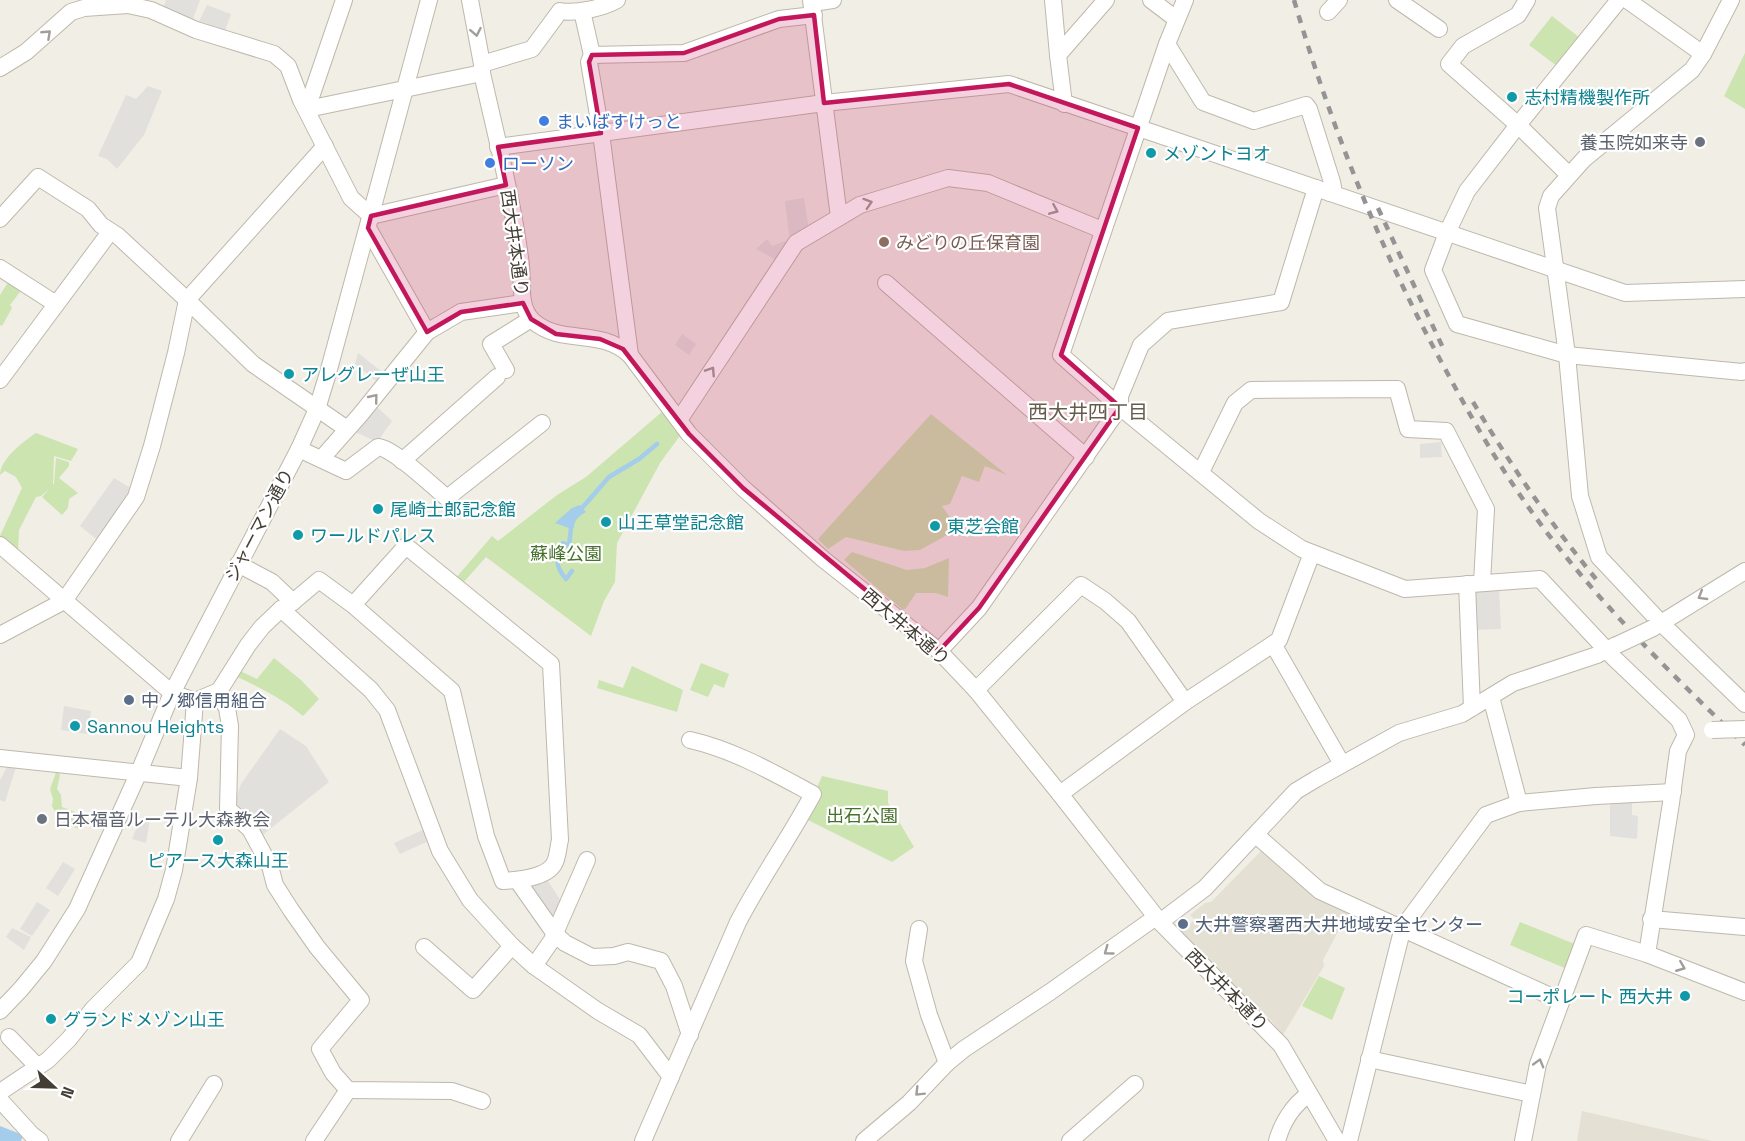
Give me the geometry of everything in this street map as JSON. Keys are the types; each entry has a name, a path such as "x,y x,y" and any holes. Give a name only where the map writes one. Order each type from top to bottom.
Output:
{"street":[{"path":"305,107 312,94 344,0"},
{"name":"ジャーマン通り","path":"0,1011 34,974 68,926 86,891 172,693 299,449 317,409 429,0"},
{"name":"西大井本通り","path":"470,0 521,266 523,303 531,320 556,334 600,339 623,349 630,355 689,434 743,488 804,543 939,651 976,690 1158,920 1281,1045 1338,1141"},
{"path":"305,107 317,107 405,89 482,68 532,49 557,6 571,13 617,0"},
{"path":"592,55 684,53 833,0"},
{"path":"1053,0 1064,104"},
{"path":"1058,55 1106,0"},
{"path":"1151,0 1176,19"},
{"path":"1185,0 1167,44 1060,355 1259,521 1302,549 1405,589 1540,579 1612,647 1679,720 1686,735"},
{"path":"1397,0 1439,29"},
{"path":"1527,0 1518,15 1463,46 1449,64 1518,125 1569,175"},
{"path":"1619,0 1467,191 1433,270 1457,324 1567,355 1742,372 1745,370"},
{"path":"1627,0 1703,54"},
{"path":"1731,0 1703,54 1692,70 1584,159 1551,196 1547,208 1567,355 1580,496 1599,557 1657,625 1745,704"},
{"path":"0,68 41,40 71,12 128,2 196,30 274,54 288,66 305,107 351,198 369,222 427,332"},
{"path":"812,6 839,217"},
{"path":"582,11 592,55 589,62 601,133 630,355"},
{"path":"1167,44 1203,102 1254,121 1306,105 1332,182 1333,187 1323,190"},
{"path":"498,147 824,103 1009,84 1625,293 1745,289"},
{"path":"0,635 64,602 136,497 176,353 187,300 325,146"},
{"path":"0,219 38,177 88,209 100,225 118,236 253,364 347,429"},
{"path":"679,420 796,243 860,205 948,178 988,183 1102,230"},
{"path":"369,222 506,185"},
{"path":"939,651 979,608 1120,407 1120,396 1141,345 1168,321 1281,302 1323,190"},
{"path":"0,380 110,232"},
{"path":"0,268 56,304"},
{"path":"886,283 1086,457"},
{"path":"322,458 427,332 461,312 523,303"},
{"path":"402,460 502,374 491,344 531,320"},
{"path":"1201,472 1235,403 1251,390 1397,389 1408,429 1446,431 1486,509 1475,584 1472,708"},
{"path":"299,449 346,471 378,447 384,448 447,498 542,423"},
{"path":"0,545 172,693 195,701 219,691 262,627 319,580 353,606 452,691 486,836 503,881 518,880 546,872 555,864 560,840 551,664 406,546 353,606"},
{"path":"1060,794 1185,702 1279,640 1312,553"},
{"path":"238,564 272,582 287,605 371,690 387,710 440,851 470,900 512,946 534,966 589,1005 639,1035 671,1077"},
{"path":"864,1141 909,1103 947,1063 964,1049 1205,888 1296,791 1399,733 1462,714 1513,684 1597,655 1657,625 1745,571"},
{"path":"976,690 1081,585 1105,601 1128,621 1185,702"},
{"path":"1273,644 1341,764"},
{"path":"219,691 227,708 230,726 228,809 250,829 270,866 275,885 280,893 317,947 361,1000 320,1049 333,1074 348,1090 452,1091 482,1101"},
{"path":"1491,697 1519,803"},
{"path":"0,1092 48,1060 138,963 166,899 174,870 189,778 195,701"},
{"path":"1686,735 1712,730 1745,729"},
{"path":"1647,954 1678,751 1686,735"},
{"path":"643,1141 738,922 813,794 735,754 690,740"},
{"path":"0,758 189,778"},
{"path":"1349,1141 1402,927 1486,815 1519,803 1673,792"},
{"path":"1256,835 1320,891 1561,1001"},
{"path":"534,966 555,934 587,860"},
{"path":"518,880 555,934 565,943 592,957 614,956 628,952 661,961 674,986 690,1035"},
{"path":"1651,919 1745,927"},
{"path":"919,929 914,961 929,1015 947,1063"},
{"path":"1523,1141 1538,1064 1586,935 1647,954 1745,992"},
{"path":"424,947 473,990 512,946"},
{"path":"9,1037 38,1067"},
{"path":"1369,1059 1532,1094"},
{"path":"179,1141 214,1084"},
{"path":"1070,1141 1135,1084"},
{"path":"314,1141 348,1090"},
{"path":"1277,1141 1292,1110 1309,1094"},
{"path":"0,1100 40,1141"}],"highlighted area":[{"path":"814,15 824,103 1009,84 1138,128 1061,355 1120,407 979,608 939,651 743,488 689,434 623,349 600,339 556,334 531,319 523,303 461,312 427,332 368,228 371,216 506,185 498,147 601,133 589,62 592,55 684,53 779,19"}],"shaded area":[{"path":"166,0 200,0 191,24 162,12"},
{"path":"207,5 231,14 223,36 197,25"},
{"path":"148,86 162,91 144,135 117,169 107,159 98,156 126,95 136,99"},
{"path":"804,198 809,230 790,242 785,201"},
{"path":"767,239 772,246 785,241 787,244 778,261 756,249"},
{"path":"682,334 696,344 689,355 675,345"},
{"path":"358,353 385,374 379,383 355,364"},
{"path":"374,404 392,421 377,442 353,431"},
{"path":"1441,442 1442,457 1420,458 1420,444"},
{"path":"114,478 134,490 100,542 80,526"},
{"path":"1499,587 1501,629 1475,630 1474,588"},
{"path":"64,706 91,711 87,734 61,730"},
{"path":"280,729 306,746 329,782 260,837 236,807 236,798 241,784"},
{"path":"8,765 16,767 5,802 0,800 0,780"},
{"path":"1610,798 1632,798 1632,815 1638,816 1637,839 1610,836"},
{"path":"141,817 150,819 146,843 132,839"},
{"path":"425,829 431,840 400,854 394,843"},
{"path":"1262,850 1350,909 1323,960 1324,966 1283,1035 1270,1019 1179,932 1195,920 1190,915 1205,903 1211,902"},
{"path":"63,862 75,869 58,896 46,888"},
{"path":"546,878 564,906 557,923 529,884"},
{"path":"37,902 50,910 32,936 20,929"},
{"path":"12,928 31,937 24,950 6,937"},
{"path":"1582,1111 1712,1141 1577,1141"}],"green space":[{"path":"1552,16 1580,38 1557,66 1529,45"},
{"path":"1745,53 1745,109 1724,96"},
{"path":"9,281 23,288 10,305 12,308 2,326 0,325 0,295"},
{"name":"蘇峰公園","path":"663,411 682,433 660,463 617,543 615,582 604,601 591,636 486,557 462,584 455,579 492,536 498,541 557,495 586,477"},
{"path":"931,414 1007,475 985,466 979,482 962,476 950,504 942,506 958,529 920,550 904,551 846,537 828,549 818,539"},
{"path":"36,433 78,449 71,461 54,456 53,484 56,458 69,462 69,466 59,478 78,493 69,499 68,508 62,515 42,497 49,489 36,497 19,530 18,551 0,536 22,488 16,477 5,471 0,475 8,457"},
{"path":"852,552 907,570 925,568 949,558 948,597 936,593 916,593 903,610 844,560"},
{"path":"274,658 301,680 319,699 303,716 278,698 233,675 236,669 257,679"},
{"path":"701,663 729,674 724,688 714,684 708,697 690,690"},
{"path":"632,666 683,690 677,712 597,688 599,680 623,688"},
{"path":"57,770 60,775 57,789 61,795 62,807 83,815 79,829 60,821 52,806 53,799 50,789"},
{"name":"出石公園","path":"822,776 888,791 888,803 914,847 892,862 804,818"},
{"path":"1520,922 1577,945 1567,969 1510,945"},
{"path":"1319,976 1345,988 1332,1020 1302,1006"}],"water":[{"path":"580,505 586,512 577,518 574,528 555,523 572,508"},
{"path":"0,1126 23,1135 21,1141 0,1141"}],"waterway":[{"path":"582,508 609,477 639,459 657,444"},
{"path":"571,528 569,546 563,543 558,552 557,561 566,579 572,571"}],"railway":[{"path":"1294,0 1342,145 1381,239 1425,331 1489,447 1518,493 1550,537 1588,583 1653,654 1745,745"},
{"path":"1378,208 1444,350"},
{"path":"1473,402 1531,493 1596,579"}],"place":[{"name":"志村精機製作所","path":"1512,97"},
{"name":"まいばすけっと","path":"544,121"},
{"name":"養玉院如来寺","path":"1700,142"},
{"name":"メゾントヨオ","path":"1151,153"},
{"name":"ローソン","path":"490,163"},
{"name":"みどりの丘保育園","path":"884,242"},
{"name":"アレグレーぜ山王","path":"289,374"},
{"name":"尾崎士郎記念館","path":"378,509"},
{"name":"山王草堂記念館","path":"606,522"},
{"name":"東芝会館","path":"935,526"},
{"name":"ワールドパレス","path":"298,535"},
{"name":"中ノ郷信用組合","path":"129,700"},
{"name":"Sannou Heights","path":"75,726"},
{"name":"日本福音ルーテル大森教会","path":"42,819"},
{"name":"ピアース大森山王","path":"218,840"},
{"name":"大井警察署西大井地域安全センター","path":"1183,924"},
{"name":"コーポレート 西大井","path":"1685,996"},
{"name":"グランドメゾン山王","path":"51,1019"}],"district":[{"name":"西大井四丁目","path":"1088,412"}]}
